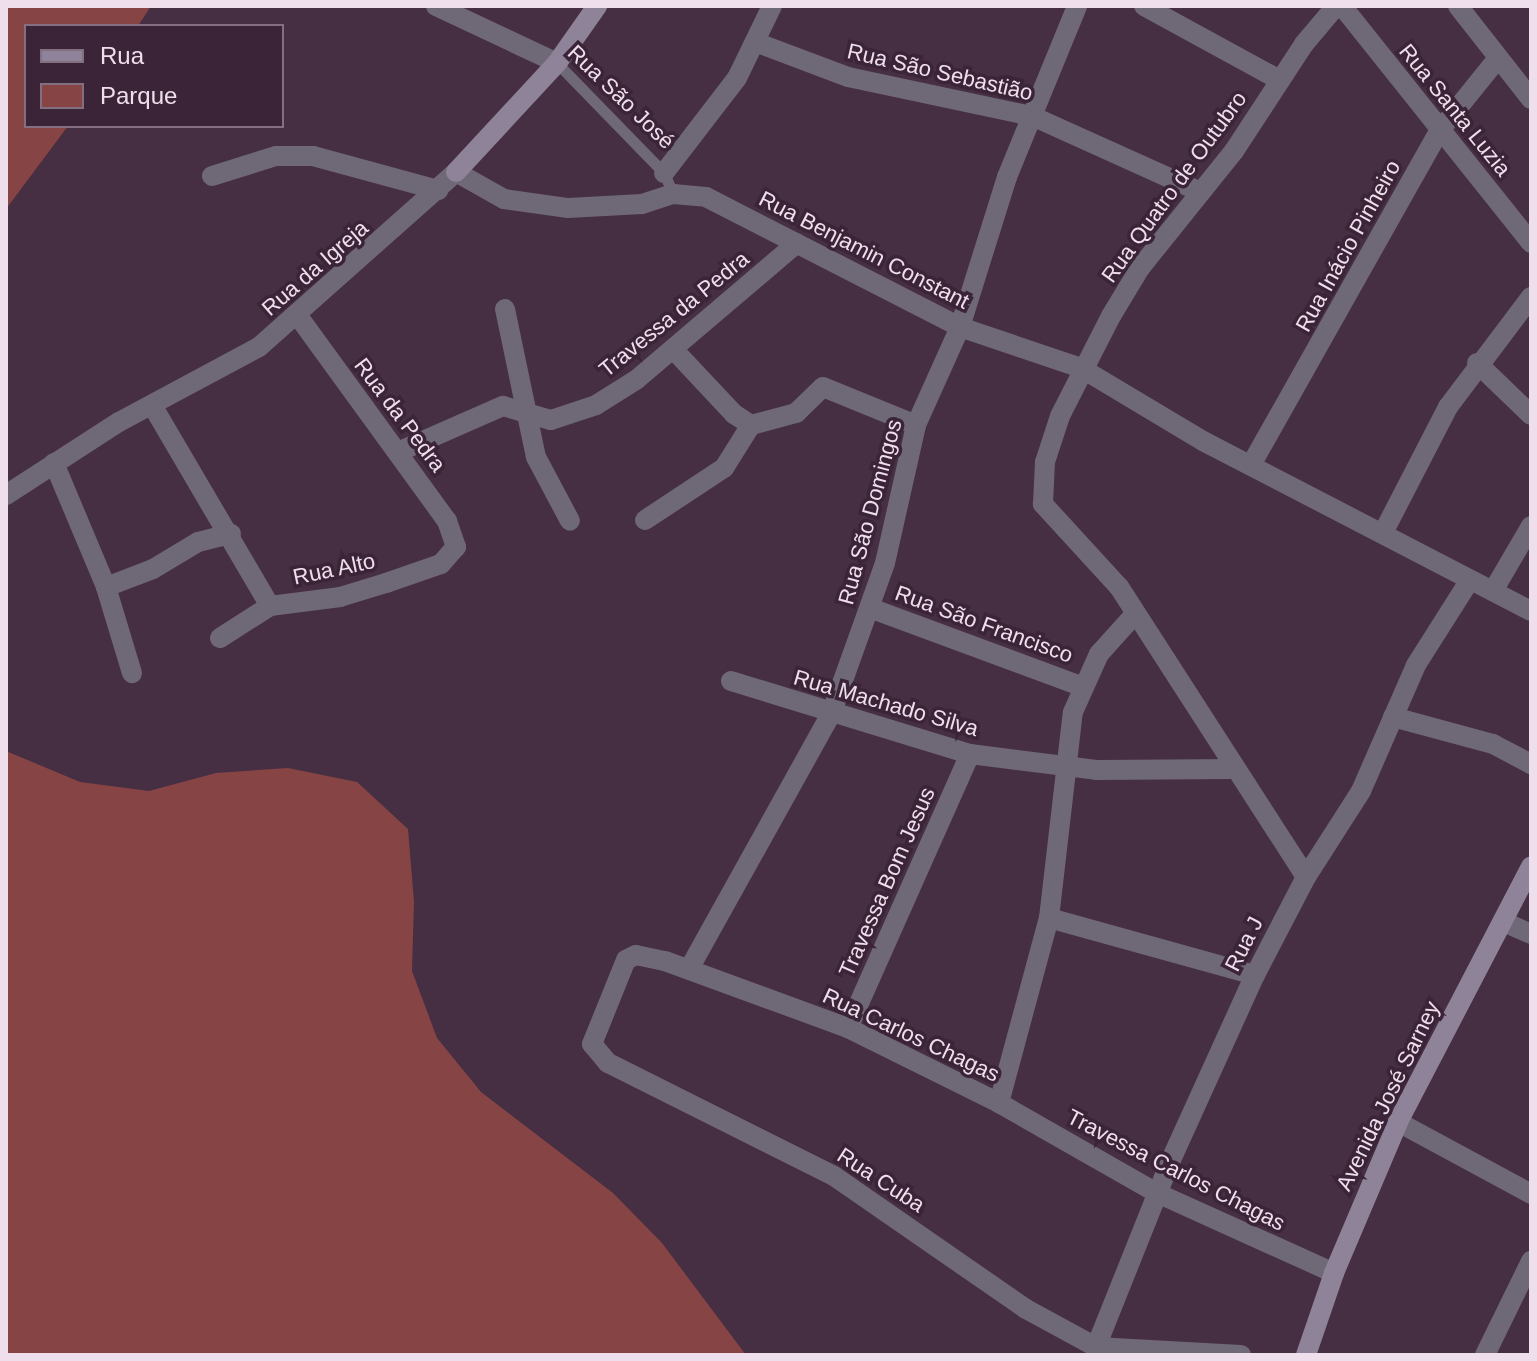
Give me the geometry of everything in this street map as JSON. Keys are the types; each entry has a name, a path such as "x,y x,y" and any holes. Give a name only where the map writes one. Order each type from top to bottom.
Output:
{"main road":[{"name":"Rua da Igreja","path":"456,172 557,63 597,6"},
{"name":"Avenida José Sarney","path":"1306,1355 1334,1273 1398,1122 1531,866"}],"street":[{"name":"Rua São José","path":"436,6 557,63"},
{"path":"664,173 720,105 772,6"},
{"name":"Rua São Domingos","path":"689,969 831,714 870,608 916,425 960,327 988,230 1077,6"},
{"path":"1144,6 1280,80"},
{"name":"Rua Quatro de Outubro","path":"1236,769 1090,551 1043,504 1045,462 1081,368 1140,268 1339,6"},
{"name":"Rua Santa Luzia","path":"1339,6 1531,243"},
{"path":"1458,6 1531,99"},
{"name":"Rua São Sebastião","path":"755,42 848,77 1032,116 1200,192"},
{"name":"Rua Inácio Pinheiro","path":"1251,465 1440,130 1498,58"},
{"path":"212,176 276,156 313,156 438,190"},
{"name":"Rua da Igreja","path":"6,495 152,405 219,373 298,316 456,172"},
{"name":"Rua Benjamin Constant","path":"456,172 504,199 568,208 642,204 673,194 706,197 960,327 1081,368 1251,465 1384,531 1531,611"},
{"name":"Travessa da Pedra","path":"398,452 488,410 527,410 551,420 570,417 596,405 673,349 797,243"},
{"path":"1384,531 1417,461 1477,363 1531,297"},
{"path":"505,309 536,457 570,521"},
{"name":"Rua da Pedra","path":"298,316 447,521 456,547"},
{"path":"673,349 734,414 751,425"},
{"path":"1477,363 1531,415"},
{"path":"645,520 724,468 751,425 796,413 823,387 916,425"},
{"path":"152,405 231,534 270,606"},
{"path":"54,463 106,587 132,673"},
{"path":"1493,591 1531,526"},
{"path":"106,587 153,569 198,542 231,534"},
{"name":"Rua Alto","path":"220,638 270,606 340,597 386,583 441,564 456,547"},
{"name":"Rua J","path":"1096,1347 1157,1193 1255,975 1306,877 1361,791 1416,665 1470,580"},
{"name":"Rua São Francisco","path":"870,608 1081,686"},
{"name":"Rua Carlos Chagas","path":"631,956 689,969 848,1028 999,1103 1049,918 1066,767 1081,686 1110,638 1135,614"},
{"name":"Rua Machado Silva","path":"731,681 970,754 1066,767 1236,769"},
{"path":"1393,717 1493,744 1531,764"},
{"name":"Travessa Bom Jesus","path":"848,1028 970,754"},
{"path":"1236,769 1306,877"},
{"path":"1049,918 1255,975"},
{"path":"1504,922 1531,934"},
{"name":"Rua Cuba","path":"631,956 593,1035 599,1057 834,1176 1026,1309 1096,1347 1241,1355"},
{"name":"Travessa Carlos Chagas","path":"999,1103 1157,1193 1334,1273"},
{"path":"1398,1122 1531,1194"},
{"path":"1485,1355 1531,1261"}],"lane":[{"name":"Rua São José","path":"557,63 664,173 673,194"}],"green space":[{"path":"6,6 151,6 139,24 24,24 24,128 67,128 6,209"},
{"path":"6,751 80,782 149,791 216,773 288,768 357,782 408,829 414,902 412,971 437,1038 481,1092 613,1193 662,1243 746,1355 6,1355"}]}
